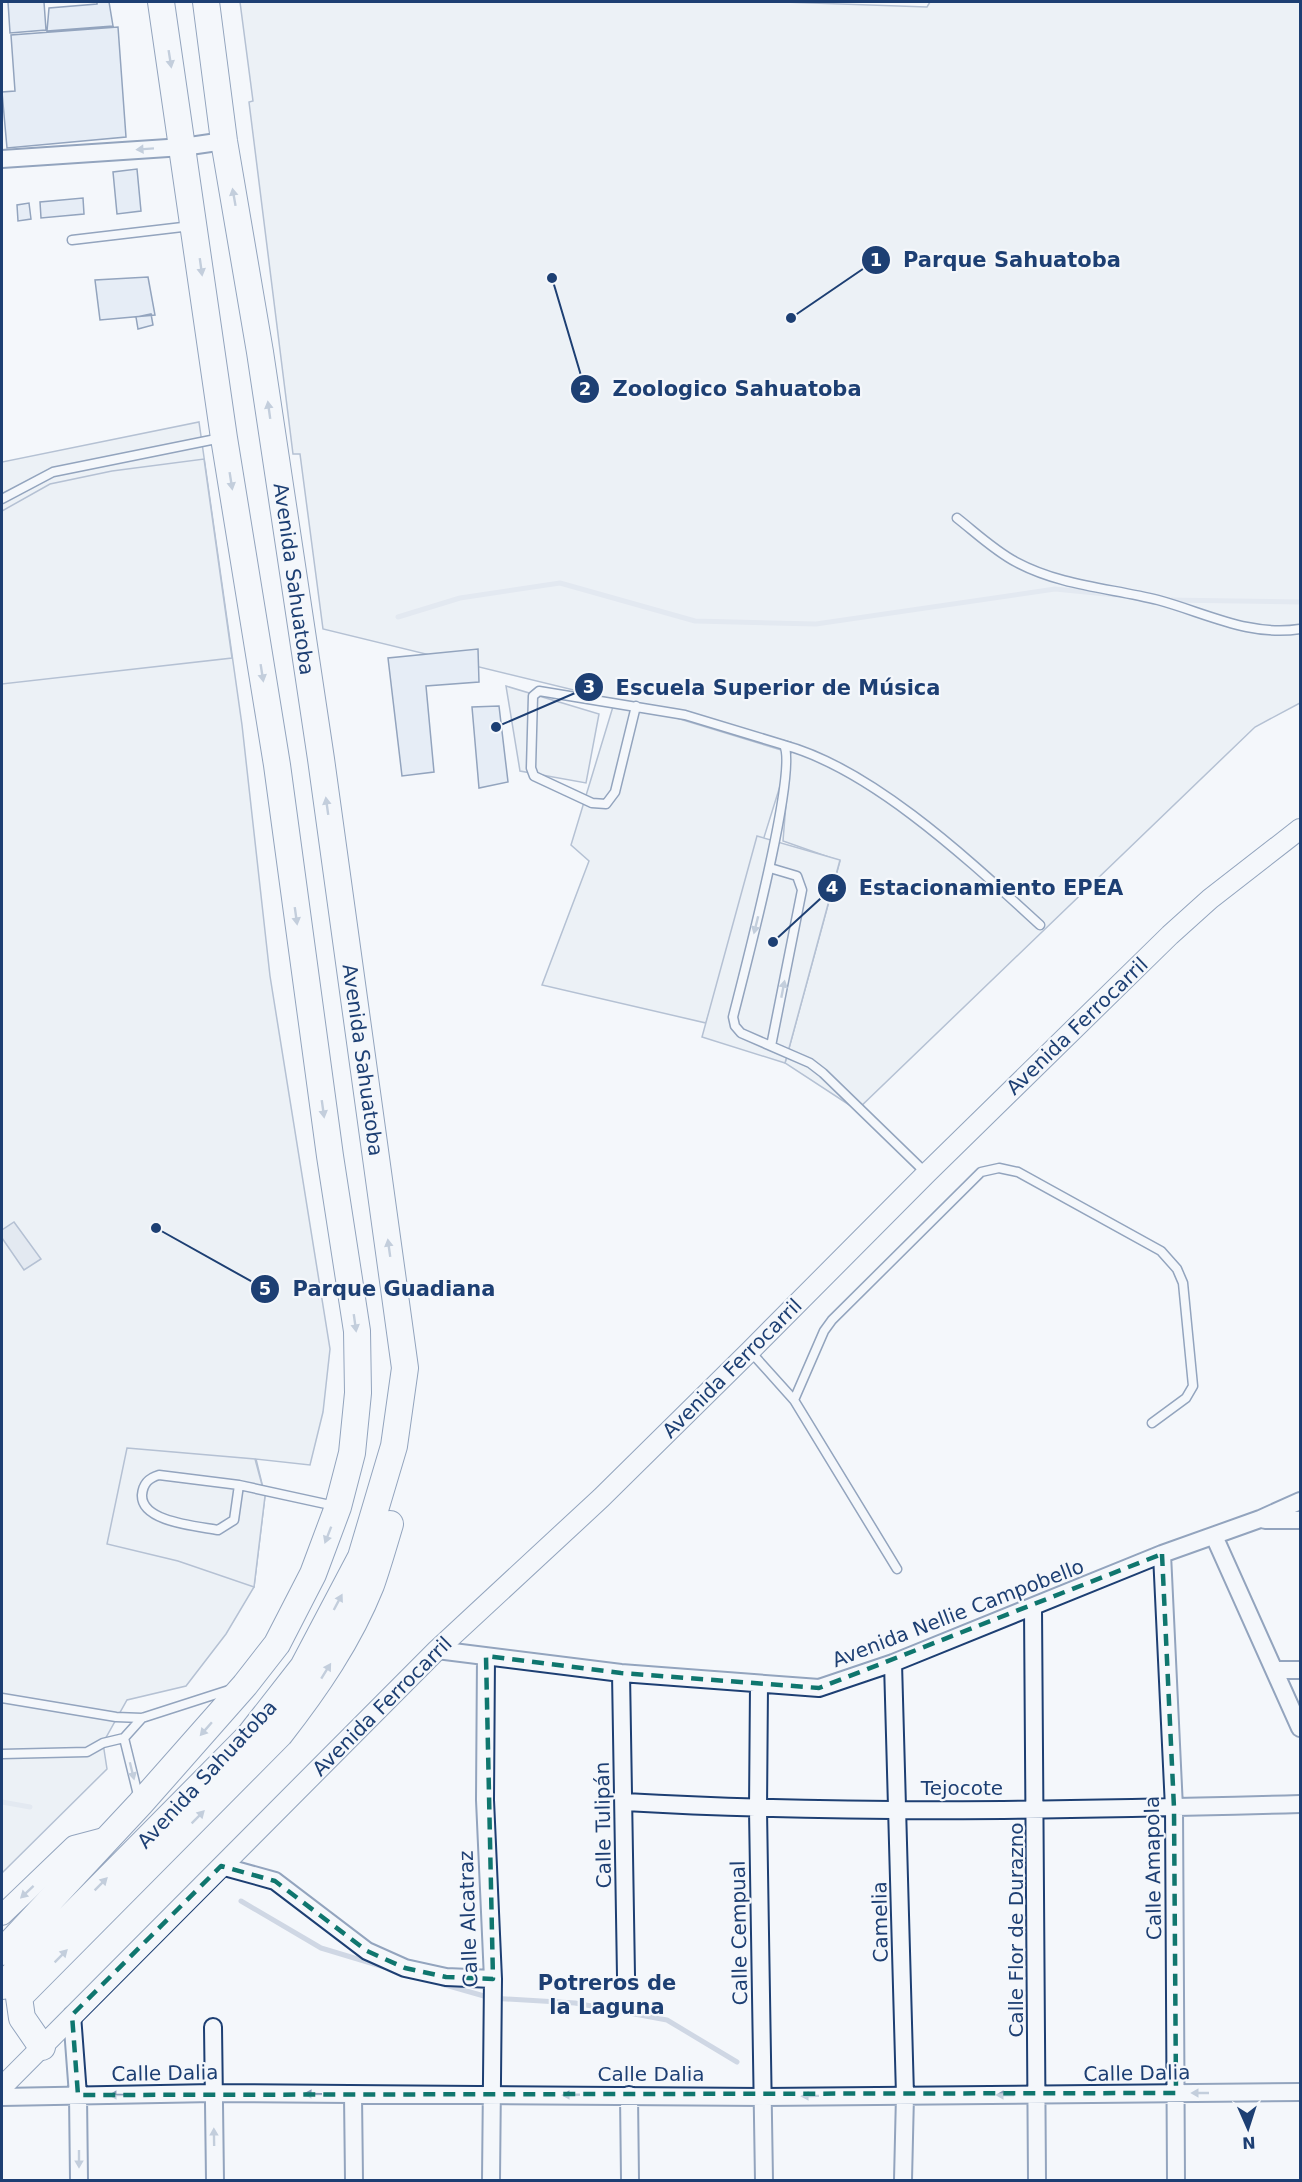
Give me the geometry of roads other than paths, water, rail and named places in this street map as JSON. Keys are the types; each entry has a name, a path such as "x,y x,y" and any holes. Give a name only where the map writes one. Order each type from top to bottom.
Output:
{"main road":[{"name":"Avenida Sahuatoba","path":"2,1952 140,1804 245,1685 277,1644 313,1574 338,1507 352,1453 358,1393 357,1331 288,858 277,765 224,438 161,2"},
{"name":"Avenida Sahuatoba","path":"2,1986 249,1736 303,1667 361,1557 394,1446 405,1368 321,759 260,352 224,141 206,2"},
{"path":"42,2047 22,2019 19,1997 280,1734 315,1690 343,1643 370,1585 394,1511 409,1447 414,1411 405,1368"}],"street":[{"path":"2,159 183,147 224,141"},
{"name":"Avenida Ferrocarril","path":"72,2015 437,1650 600,1498 1170,935 1238,877 1300,829"},
{"name":"Avenida Nellie Campobello","path":"437,1650 621,1673 819,1688 893,1663 1162,1554 1260,1520 1300,1501"},
{"path":"1260,1520 1300,1520"},
{"path":"1214,1536 1300,1728"},
{"name":"Calle Amapola","path":"1162,1554 1174,1808 1176,2181"},
{"name":"Calle Flor de Durazno","path":"1033,1608 1038,2181"},
{"name":"Calle Alcatraz","path":"486,1656 485,1800 493,1979 490,2096 491,2181"},
{"name":"Camelia","path":"893,1663 904,2095 903,2181"},
{"path":"1275,1670 1300,1670"},
{"name":"Calle Tulipán","path":"621,1673 625,1803 626,1976"},
{"name":"Calle Cempual","path":"759,1685 758,1810 764,2181"},
{"name":"Tejocote","path":"625,1803 758,1810 1174,1808 1300,1804"},
{"path":"2,1916 75,1846 108,1837"},
{"path":"220,1866 275,1881 368,1951 405,1968 446,1977 493,1979"},
{"path":"2,2087 72,2015"},
{"path":"72,2015 78,2096 79,2181"},
{"path":"213,2027 215,2181"},
{"name":"Calle Dalia","path":"2,2097 213,2093 764,2097 1300,2092"},
{"path":"353,2094 354,2181"},
{"path":"629,2095 630,2181"}],"lane":[{"path":"72,240 195,226"},
{"path":"2,499 53,472 224,438"},
{"path":"957,518 1015,562 1062,582 1158,600 1245,628 1278,632 1300,629"},
{"path":"636,706 615,792 606,804 592,803 534,776 531,768 536,693 588,697 685,715 820,758 888,799 994,883 1040,925"},
{"path":"784,745 788,761 770,868 733,1017 735,1026 741,1033 810,1063 927,1173"},
{"path":"770,868 797,876 802,890 771,1046"},
{"path":"794,1400 824,1331 832,1320 981,1172 999,1168 1018,1172 1161,1251 1177,1269 1185,1293 1193,1386 1186,1398 1152,1423"},
{"path":"750,1351 794,1400 897,1569"},
{"path":"239,1485 234,1520 218,1530 156,1516 146,1508 142,1499 143,1488 150,1478 159,1475 239,1485 338,1507"},
{"path":"2,1698 117,1717 142,1718 245,1685"},
{"path":"2,1754 77,1754 103,1743 124,1738 142,1718"},
{"path":"124,1738 140,1804"}],"waterway":[{"path":"398,617 460,598 560,583 695,621 816,624 1055,589 1116,595"},
{"path":"1167,600 1300,602"},
{"path":"2,1802 30,1807"},
{"path":"241,1901 321,1948 384,1967"},
{"path":"442,1984 491,1998 575,2003 667,2020 737,2062"}],"place":[{"name":"Zoologico Sahuatoba","path":"552,278"},
{"name":"Parque Sahuatoba","path":"791,318"},
{"name":"Escuela Superior de Música","path":"496,727"},
{"name":"Estacionamiento EPEA","path":"773,942"},
{"name":"Parque Guadiana","path":"156,1228"}],"district":[{"name":"Potreros de la Laguna","path":"607,1995"}]}
